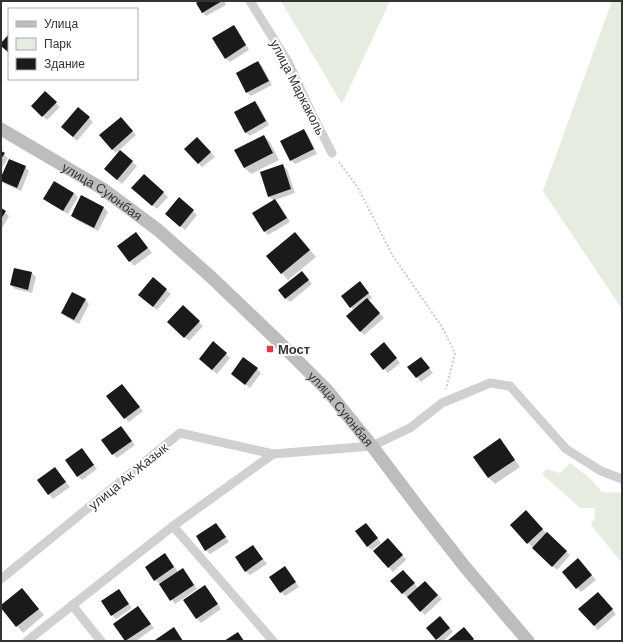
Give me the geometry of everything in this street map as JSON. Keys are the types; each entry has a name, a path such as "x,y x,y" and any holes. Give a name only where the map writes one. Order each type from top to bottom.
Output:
{"main road":[{"name":"улица Суюнбая","path":"1,128 103,189 158,230 211,277 327,390 465,567 528,641"}],"street":[{"name":"улица Маркаколь","path":"250,1 288,62 332,153"},
{"path":"372,446 410,428 442,404 490,383 510,386 566,448 601,471 622,479"},
{"name":"улица Ак Жазык","path":"1,579 180,433 273,454 372,446"},
{"path":"27,641 172,526 273,454"},
{"path":"172,526 273,641"},
{"path":"72,605 101,641"}],"path":[{"path":"332,153 358,188 394,256 442,327 454,353 442,404"}],"green space":[{"path":"281,1 390,1 342,104"},
{"path":"612,1 622,1 622,309 543,191"},
{"path":"570,463 590,478 602,492 622,493 622,563 591,525 595,517 595,508 580,508 542,474 546,469 560,473"}],"building":[{"path":"199,1 222,1 202,13 196,3"},
{"path":"234,25 246,45 225,59 212,38"},
{"path":"8,35 8,52 1,46 1,43"},
{"path":"258,61 269,81 246,93 236,73"},
{"path":"45,91 57,102 42,117 31,106"},
{"path":"255,101 266,121 245,133 234,112"},
{"path":"78,107 90,117 73,137 61,127"},
{"path":"121,117 133,131 112,150 99,135"},
{"path":"304,129 314,149 290,161 280,141"},
{"path":"264,135 273,153 244,168 234,150"},
{"path":"197,137 211,152 198,164 184,149"},
{"path":"120,150 133,161 117,180 104,169"},
{"path":"1,151 5,153 1,159"},
{"path":"9,159 26,166 17,188 1,181 1,177"},
{"path":"283,164 291,189 268,197 260,172"},
{"path":"144,174 164,192 152,206 131,188"},
{"path":"54,181 74,193 63,211 43,199"},
{"path":"81,195 104,207 94,228 71,216"},
{"path":"179,197 194,210 180,227 165,214"},
{"path":"275,199 287,218 264,232 252,213"},
{"path":"1,208 6,211 1,219"},
{"path":"136,232 148,248 129,262 117,246"},
{"path":"295,232 310,250 281,274 266,256"},
{"path":"14,268 32,272 28,290 10,285"},
{"path":"302,271 309,280 285,299 278,290"},
{"path":"153,277 167,289 153,307 138,295"},
{"path":"360,281 369,293 350,308 341,296"},
{"path":"72,292 86,299 74,320 61,313"},
{"path":"367,298 380,313 360,332 346,316"},
{"path":"183,305 200,321 184,338 167,322"},
{"path":"213,341 227,353 212,370 199,359"},
{"path":"384,342 397,358 383,370 370,354"},
{"path":"243,357 258,368 245,385 231,374"},
{"path":"421,357 430,368 416,378 407,367"},
{"path":"122,384 140,407 124,419 106,396"},
{"path":"121,426 132,441 112,455 101,440"},
{"path":"500,438 515,460 488,478 473,457"},
{"path":"82,448 94,465 77,477 65,460"},
{"path":"55,467 66,482 48,495 37,480"},
{"path":"526,510 543,529 527,544 510,525"},
{"path":"216,523 226,537 205,551 196,536"},
{"path":"366,523 378,538 367,547 355,531"},
{"path":"547,532 567,551 552,567 532,548"},
{"path":"388,538 403,555 388,568 373,551"},
{"path":"253,545 263,559 245,572 235,557"},
{"path":"165,553 174,567 154,581 145,567"},
{"path":"578,558 592,575 576,589 562,572"},
{"path":"285,566 296,582 280,593 269,577"},
{"path":"183,568 194,585 170,601 159,584"},
{"path":"403,570 415,583 402,594 390,581"},
{"path":"425,581 438,595 420,612 407,597"},
{"path":"205,585 218,604 196,619 183,600"},
{"path":"22,588 39,609 16,627 1,608 1,605"},
{"path":"119,589 129,604 111,616 101,601"},
{"path":"598,592 613,609 594,626 578,609"},
{"path":"138,606 151,624 125,641 113,624"},
{"path":"440,616 450,628 436,640 426,628"},
{"path":"174,627 183,641 155,640"},
{"path":"464,627 474,639 472,641 447,641"},
{"path":"238,632 244,641 224,641"}],"place":[{"name":"Мост","path":"270,349"}]}
